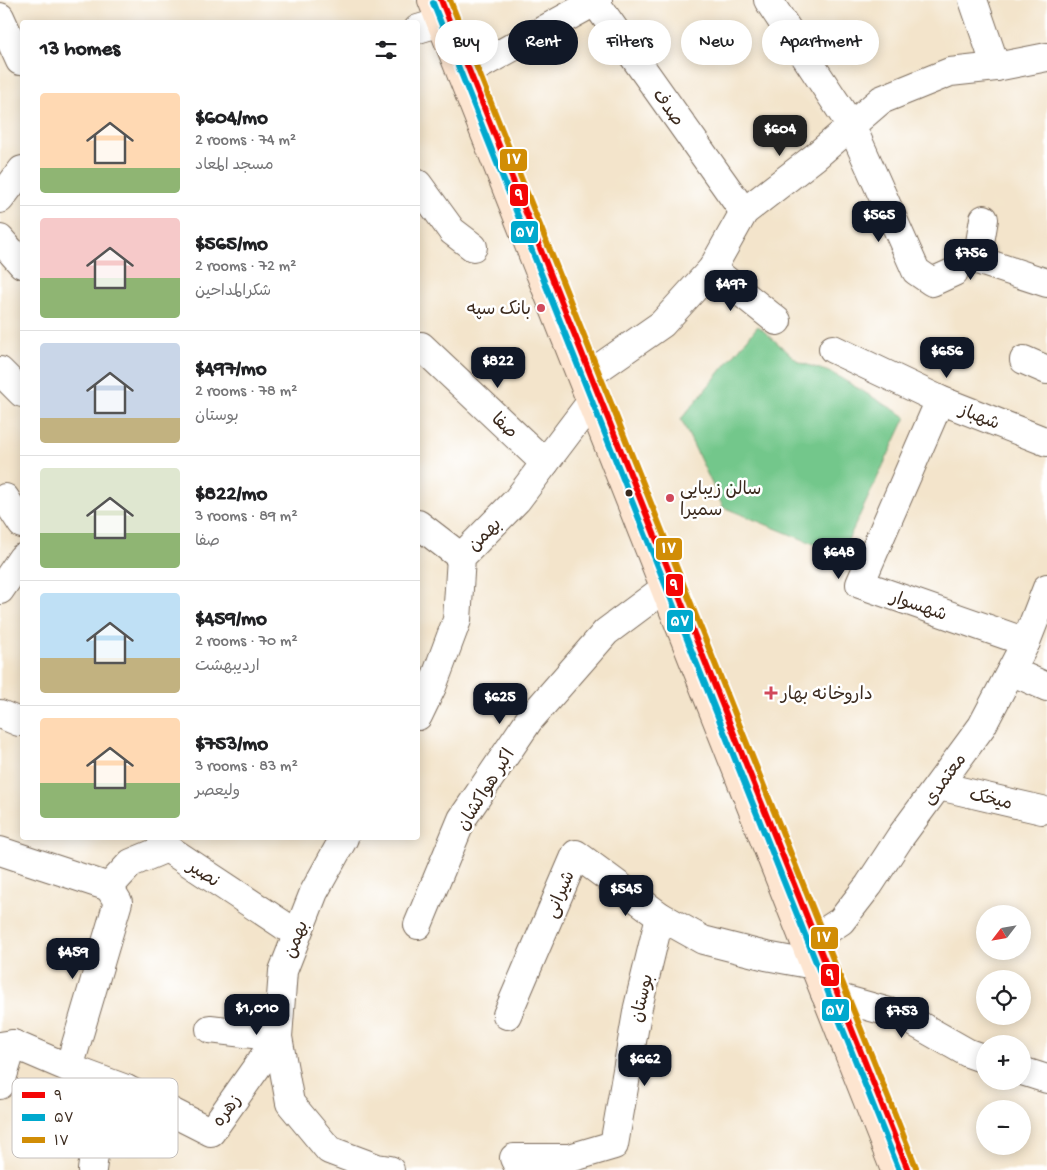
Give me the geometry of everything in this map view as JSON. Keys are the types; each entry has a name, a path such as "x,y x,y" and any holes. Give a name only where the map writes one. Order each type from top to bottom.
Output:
{"main road":[{"path":"430,17 462,75 895,1170"}],"street":[{"path":"768,0 852,127 916,272 932,282 954,272"},
{"path":"973,0 996,67"},
{"path":"462,75 597,1"},
{"name":"صدف","path":"597,1 744,212"},
{"path":"0,17 20,61"},
{"path":"744,212 816,157 881,100 950,72 996,67 1047,57"},
{"path":"0,198 20,173"},
{"path":"420,187 452,232 473,247"},
{"name":"بهمن","path":"420,712 432,687 457,620 461,557 518,500 545,463 587,390 662,324 712,269 744,212"},
{"path":"984,219 977,260 1047,284"},
{"path":"0,239 20,262"},
{"path":"712,269 777,321"},
{"name":"صفا","path":"421,346 545,463"},
{"name":"شهباز","path":"833,349 940,400 1047,442"},
{"path":"0,371 20,391"},
{"name":"شهسوار","path":"940,400 860,584 1026,642"},
{"path":"5,498 20,521"},
{"path":"420,526 461,557"},
{"path":"0,590 20,561"},
{"name":"اکبر هواکشان","path":"418,925 462,819 529,720 606,632 665,588"},
{"name":"معتمدی","path":"810,955 841,921 982,726 1026,642 1047,588"},
{"path":"1011,671 1047,687"},
{"name":"میخک","path":"939,786 1042,810"},
{"name":"بهمن","path":"343,840 314,892 283,971 278,1037 290,1103 329,1150 378,1168 390,1170"},
{"name":"نصیر","path":"109,887 131,863 167,848 298,934"},
{"path":"0,851 109,887 118,902 68,1068"},
{"name":"شیرانی","path":"507,1015 576,854 660,916 702,940 766,956 810,955"},
{"name":"بوستان","path":"520,1170 514,1158 570,1158 614,1145 638,1007 660,916"},
{"path":"825,994 903,1016 968,1053 976,1055"},
{"path":"210,1029 278,1037"},
{"name":"زهره","path":"178,1115 211,1132 278,1037"},
{"path":"0,1085 7,1045 96,1078"},
{"path":"1031,1074 1047,1079"}],"green space":[{"path":"758,326 799,362 832,373 906,417 841,555 723,507 681,419"}],"transit line":[{"name":"۹","path":"441,0 908,1170"},
{"name":"۱۷","path":"450,0 916,1167"},
{"name":"۵۷","path":"433,3 899,1170"}],"place":[{"name":"بانک سپه","path":"541,308"},
{"name":"سالن زیبایی سمیرا","path":"670,498"},
{"name":"داروخانه بهار","path":"771,693"}]}
